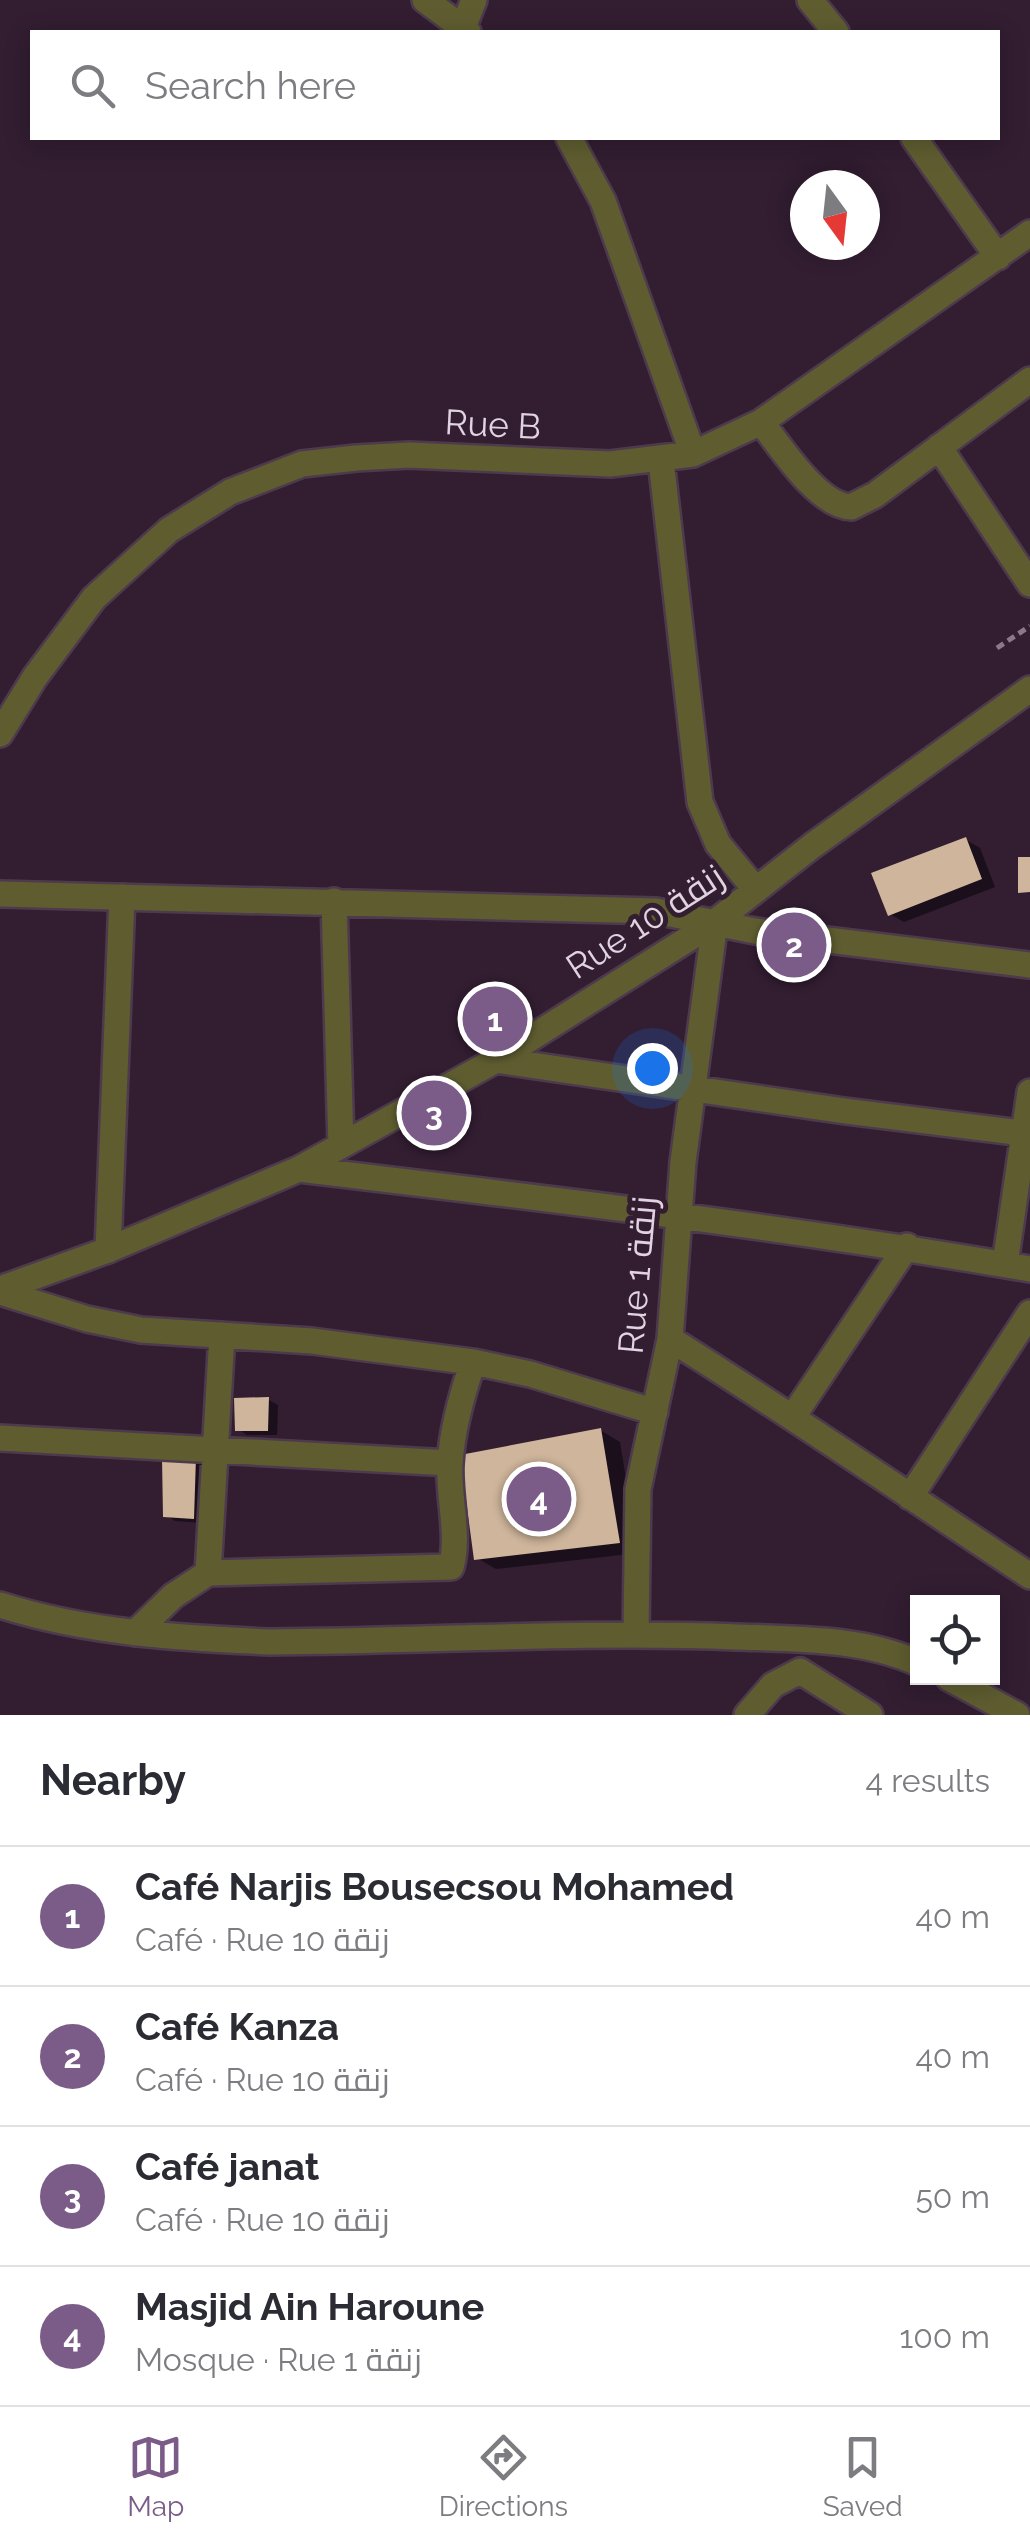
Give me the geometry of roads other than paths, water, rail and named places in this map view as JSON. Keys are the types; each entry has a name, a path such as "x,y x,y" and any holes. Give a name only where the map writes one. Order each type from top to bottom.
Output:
{"street":[{"path":"425,0 465,30 474,0"},
{"path":"810,0 834,30"},
{"path":"570,140 604,201 693,454"},
{"path":"915,140 998,256"},
{"name":"Rue B","path":"0,734 65,634 120,573 169,530 230,492 302,464 409,455 610,464 693,454 761,422 1030,233"},
{"path":"761,422 814,486 829,500 847,507 862,504 939,446 1026,392"},
{"path":"939,446 1030,584"},
{"path":"661,460 700,802 718,844 756,890"},
{"name":"Rue 10 زنقة","path":"0,1291 299,1169 496,1060 715,922 1030,689"},
{"path":"0,894 656,911 755,931 1030,965"},
{"path":"108,1250 122,897"},
{"path":"334,901 341,1144"},
{"name":"Rue 1 زنقة","path":"636,1634 638,1490 670,1339 678,1214 715,922"},
{"path":"496,1060 1027,1133"},
{"path":"299,1169 678,1214 1018,1266 1030,1092"},
{"path":"794,1416 907,1246"},
{"path":"0,1291 87,1319 141,1330 312,1341 473,1362 530,1374 655,1412"},
{"path":"910,1497 1030,1313"},
{"path":"208,1573 222,1336"},
{"path":"670,1339 794,1416 1030,1576"},
{"path":"135,1633 173,1596 208,1573 451,1567 450,1463 464,1388 473,1362"},
{"path":"0,1438 450,1463"},
{"path":"0,1604 75,1624 135,1633 271,1642 636,1634 787,1639 893,1652 910,1659"},
{"path":"747,1715 773,1686 800,1671 870,1715"},
{"path":"963,1685 1017,1715"},
{"path":"980,1694 998,1715"}],"place":[{"name":"Café Kanza","path":"794,945"},
{"name":"Café Narjis Bousecsou Mohamed","path":"495,1019"},
{"name":"Café janat","path":"434,1113"},
{"name":"Masjid Ain Haroune","path":"539,1499"}]}
